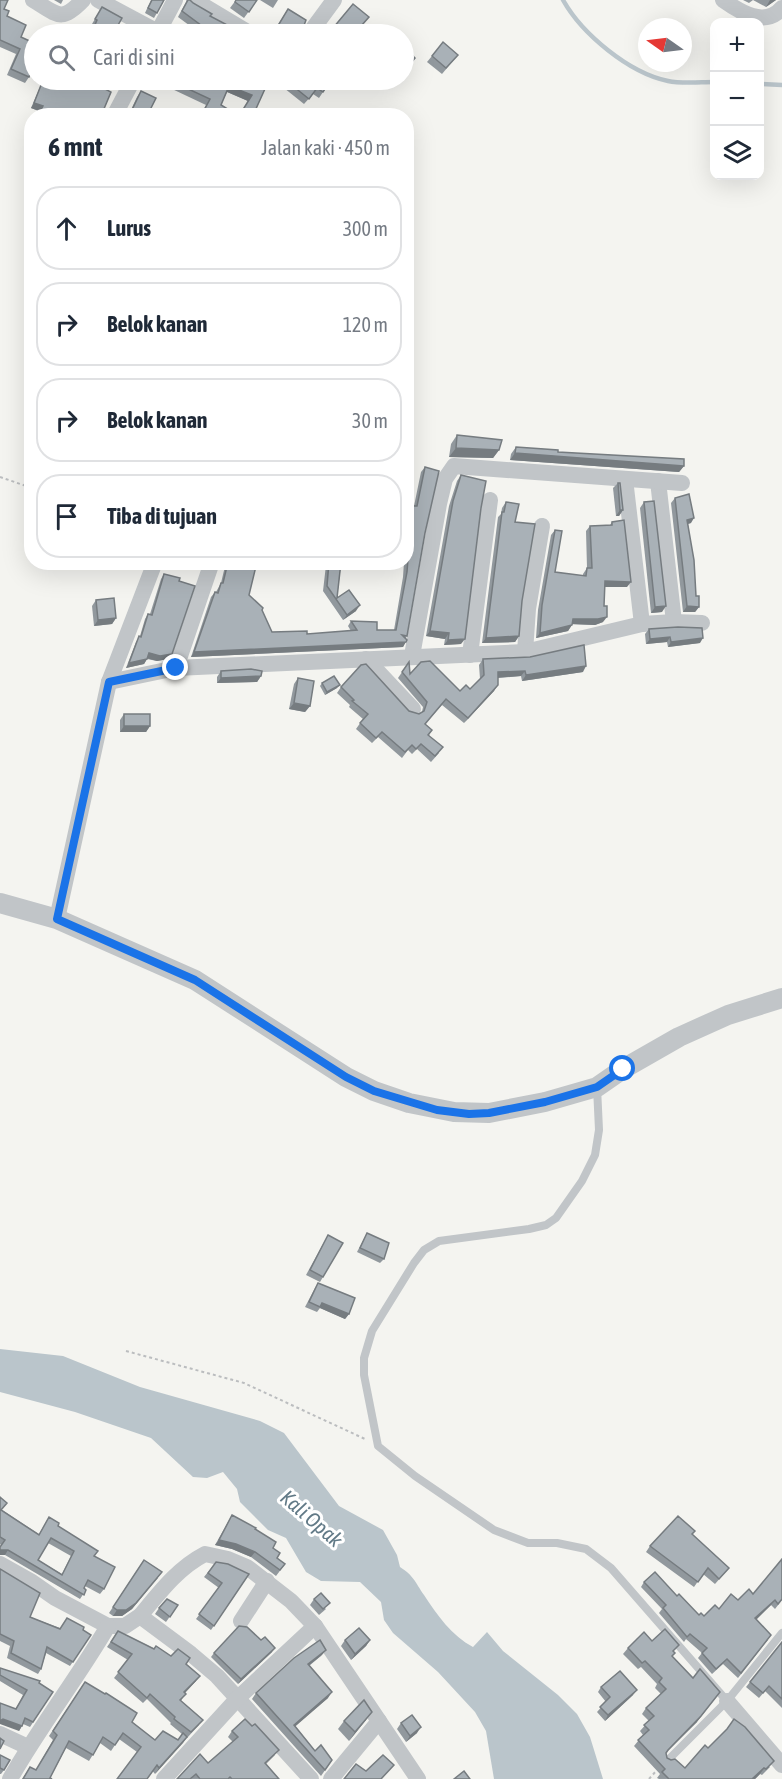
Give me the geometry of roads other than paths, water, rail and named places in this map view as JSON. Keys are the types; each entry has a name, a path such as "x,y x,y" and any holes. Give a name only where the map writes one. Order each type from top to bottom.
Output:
{"street":[{"path":"33,0 64,15 70,13 83,0"},
{"path":"98,0 141,24"},
{"path":"162,24 175,0"},
{"path":"194,0 234,24"},
{"path":"316,24 334,0"},
{"path":"723,0 743,14 755,18 777,14 782,8"},
{"path":"118,108 128,90"},
{"path":"412,656 439,504 445,479 453,466 682,483"},
{"path":"625,479 642,624"},
{"path":"658,481 674,622"},
{"path":"470,656 490,500"},
{"path":"525,652 528,609 542,526"},
{"path":"57,919 109,682 152,570"},
{"path":"176,668 209,570"},
{"path":"109,682 176,668 525,652 642,624 702,623"},
{"path":"366,658 413,710"},
{"path":"0,903 57,919 195,980 346,1077 374,1091 409,1103 454,1112 489,1113 545,1102 597,1087 623,1069 679,1037 728,1015 782,998"},
{"path":"0,1564 55,1598 108,1626 125,1626 140,1616 164,1587 189,1563 205,1554 228,1559 247,1567 291,1601 315,1626 418,1779"},
{"path":"241,1621 267,1581"},
{"path":"140,1616 191,1654 238,1698 311,1779"},
{"path":"10,1779 28,1747 75,1681 108,1626"},
{"path":"164,1779 238,1698 315,1626"},
{"path":"727,1701 782,1765"},
{"path":"331,1779 380,1721"},
{"path":"0,1734 28,1747"}],"lane":[{"path":"597,1087 599,1130 595,1155 585,1176 556,1218 546,1225 529,1229 439,1241 424,1250 372,1331 364,1358 364,1375 378,1446 415,1476 494,1530 528,1544 557,1543 585,1549 611,1568 727,1701"},
{"path":"668,1760 727,1701 782,1633"}],"water":[{"name":"Kali Opak","path":"0,1349 63,1356 140,1387 260,1421 284,1433 339,1506 383,1530 397,1555 400,1567 411,1576 434,1610 452,1631 473,1647 487,1632 503,1651 558,1695 577,1714 590,1737 603,1779 494,1779 486,1731 475,1712 438,1672 393,1633 384,1620 381,1602 360,1582 321,1581 306,1572 286,1538 268,1530 240,1502 237,1489 223,1472 207,1478 193,1477 151,1438 75,1412 0,1392"}],"waterway":[{"path":"563,0 571,13 594,38 638,70 673,82 710,82"},
{"path":"764,84 782,85"}]}
